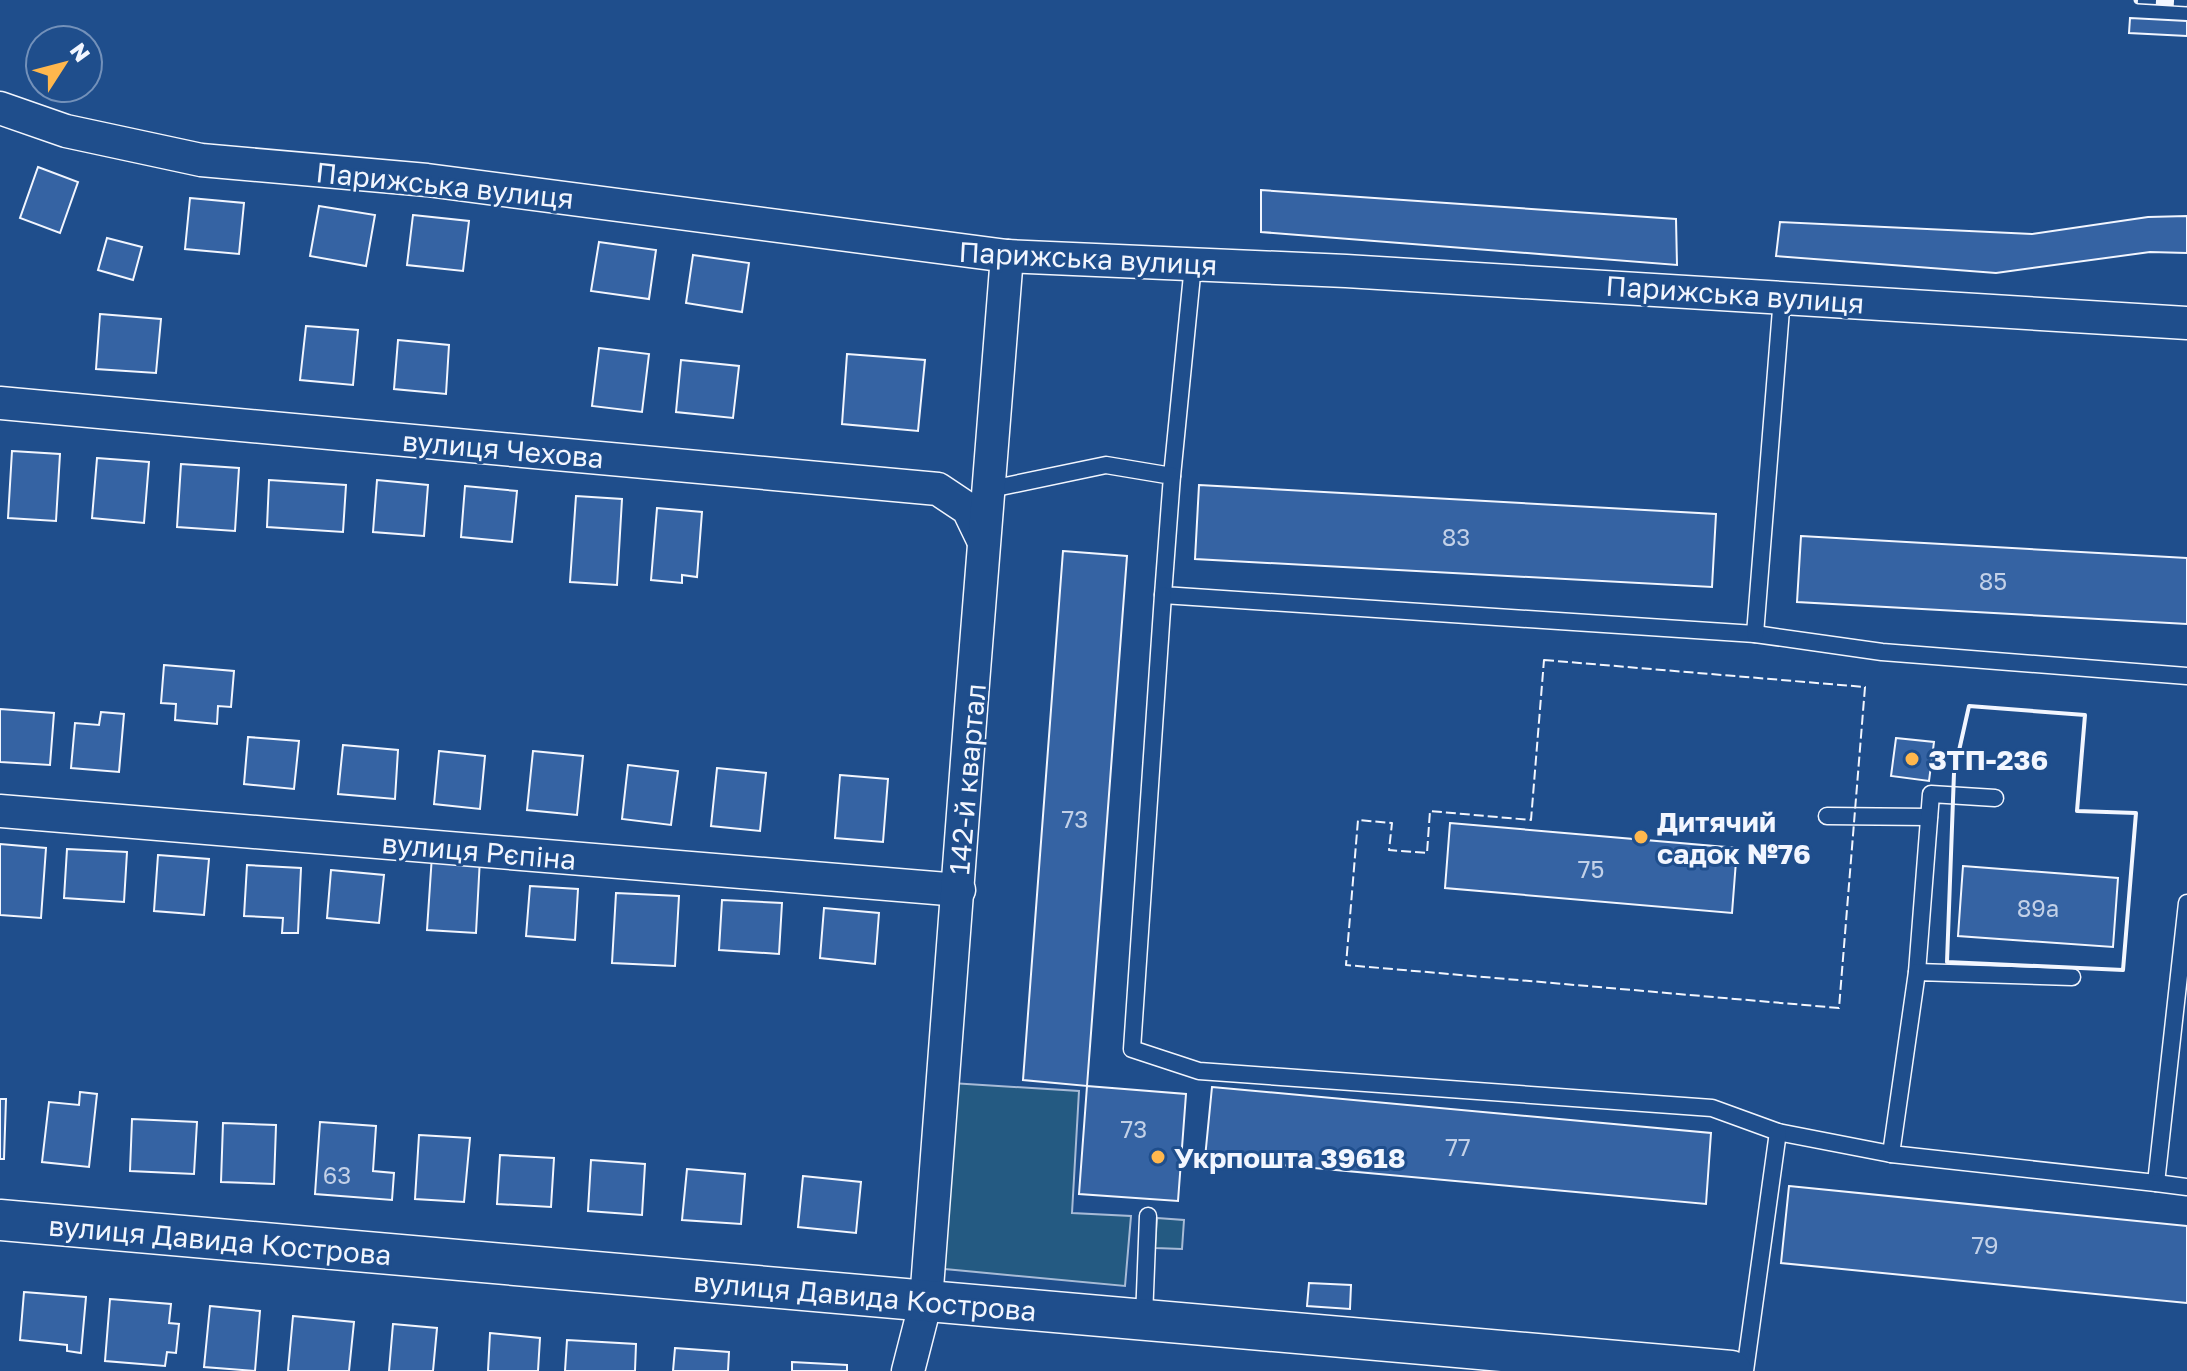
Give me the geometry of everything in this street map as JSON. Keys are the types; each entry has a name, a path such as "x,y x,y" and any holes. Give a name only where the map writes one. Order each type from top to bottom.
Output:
{"street":[{"name":"Парижська вулиця","path":"0,108 66,131 201,160 427,180 1007,256 1361,271 2187,323"},
{"name":"142-й квартал","path":"908,1371 926,1301 977,659 982,538 1007,256"},
{"name":"вулиця Чехова","path":"0,403 938,489 968,509 982,538"},
{"name":"вулиця Рєпіна","path":"0,811 959,890"},
{"name":"вулиця Давида Кострова","path":"0,1220 1731,1371"}],"lane":[{"path":"1193,265 1172,476 1132,1049 1199,1071 1712,1108 1778,1132 1891,1154 2187,1187"},
{"path":"1755,634 1782,297"},
{"path":"986,490 1106,465 1172,476"},
{"path":"1163,595 1755,634 1882,652 2187,676"},
{"path":"1891,1154 1917,972 1931,794 1995,798"},
{"path":"1827,816 1929,817"},
{"path":"2156,1183 2187,903"},
{"path":"1917,972 2072,977"},
{"path":"1745,1371 1778,1132"},
{"path":"1144,1320 1148,1216"}],"shaded area":[{"path":"951,1083 1079,1091 1072,1213 1131,1216 1125,1286 934,1268"},
{"path":"1157,1218 1184,1220 1182,1249 1155,1248"}],"building":[{"path":"2130,18 2187,21 2187,36 2129,33"},
{"path":"38,167 78,182 60,233 20,218"},
{"path":"1261,190 1676,219 1677,265 1261,232"},
{"path":"190,198 244,203 239,254 185,249"},
{"path":"319,206 375,215 366,266 310,256"},
{"path":"413,215 469,221 463,271 407,265"},
{"path":"2187,216 2187,253 2150,252 1996,273 1776,256 1780,222 2032,234 2148,217"},
{"path":"107,238 142,247 133,280 98,270"},
{"path":"599,242 656,250 649,299 591,291"},
{"path":"693,255 749,263 742,312 686,303"},
{"path":"100,314 161,319 156,373 96,369"},
{"path":"306,326 358,330 353,385 300,380"},
{"path":"398,340 449,345 446,394 394,389"},
{"path":"599,348 649,354 642,412 592,406"},
{"path":"847,354 925,360 918,431 842,424"},
{"path":"681,360 739,366 733,418 676,412"},
{"path":"12,451 60,454 56,521 8,518"},
{"path":"97,458 149,462 144,523 92,518"},
{"path":"181,464 239,468 235,531 177,527"},
{"path":"269,480 346,485 343,532 267,527"},
{"path":"377,480 428,485 424,536 373,532"},
{"path":"1199,485 1716,514 1712,587 1195,559"},
{"path":"465,486 517,491 512,542 461,537"},
{"path":"576,496 622,499 617,585 570,582"},
{"path":"657,508 702,512 697,577 682,575 682,583 651,580"},
{"path":"1801,536 2187,558 2187,624 1797,602"},
{"path":"1063,551 1127,556 1087,1086 1023,1080"},
{"path":"164,665 234,671 231,707 218,706 217,724 175,720 176,704 161,703"},
{"path":"0,709 54,713 50,765 0,762"},
{"path":"101,712 124,714 119,772 71,768 75,723 99,725"},
{"path":"248,737 299,741 294,789 244,784"},
{"name":"ЗТП-236","path":"1896,738 1934,742 1929,781 1891,776"},
{"path":"343,745 398,750 395,799 338,794"},
{"path":"439,751 485,756 480,809 434,804"},
{"path":"533,751 583,756 577,815 527,810"},
{"path":"628,765 678,771 671,825 622,819"},
{"path":"717,768 766,773 760,831 711,826"},
{"path":"840,775 888,779 883,842 835,838"},
{"path":"1450,823 1737,848 1732,913 1445,888"},
{"path":"0,844 46,848 41,918 0,915"},
{"path":"67,849 127,852 124,902 64,898"},
{"path":"158,855 209,859 204,915 154,911"},
{"path":"432,855 480,858 476,933 427,930"},
{"path":"247,865 301,868 298,933 282,933 283,918 244,916"},
{"path":"1963,866 2118,878 2113,947 1958,936"},
{"path":"331,870 384,875 379,923 327,918"},
{"path":"530,886 578,889 575,940 526,936"},
{"path":"616,893 679,896 675,966 612,963"},
{"path":"722,900 782,903 779,954 719,950"},
{"path":"824,908 879,913 875,964 820,958"},
{"path":"1087,1086 1186,1094 1178,1201 1079,1194"},
{"path":"1212,1087 1711,1133 1706,1204 1205,1158"},
{"path":"80,1092 97,1094 89,1167 42,1162 49,1102 79,1105"},
{"path":"0,1099 6,1099 4,1159 0,1159"},
{"path":"132,1119 197,1122 194,1174 130,1171"},
{"path":"320,1122 376,1126 373,1171 394,1173 392,1200 315,1194"},
{"path":"223,1123 276,1125 274,1184 221,1182"},
{"path":"419,1135 470,1138 464,1202 415,1199"},
{"path":"500,1155 554,1158 551,1207 497,1204"},
{"path":"591,1160 645,1164 642,1215 588,1211"},
{"path":"687,1169 745,1174 741,1224 682,1220"},
{"path":"803,1176 861,1182 856,1233 798,1227"},
{"path":"1789,1186 2187,1226 2187,1303 1781,1263"},
{"path":"1309,1283 1351,1285 1350,1309 1307,1306"},
{"path":"24,1292 86,1297 81,1353 67,1351 67,1345 20,1340"},
{"path":"110,1299 171,1304 169,1323 179,1324 176,1353 167,1352 165,1366 105,1361"},
{"path":"210,1306 260,1311 255,1371 204,1367"},
{"path":"293,1316 354,1322 349,1371 288,1371"},
{"path":"393,1324 437,1328 433,1371 389,1371"},
{"path":"490,1333 540,1338 538,1371 488,1371"},
{"path":"567,1340 636,1344 635,1371 565,1371"},
{"path":"675,1348 729,1352 728,1371 673,1371"},
{"path":"792,1362 847,1365 847,1371 792,1371"}],"railway":[{"path":"2138,0 2187,3"}],"fence":[{"path":"1544,660 1865,687 1839,1008 1346,965 1358,820 1392,823 1389,850 1427,853 1430,811 1531,820 1544,660"}],"wall":[{"path":"1969,706 2085,715 2077,811 2136,813 2123,970 1947,962 1954,773 1969,706"}],"place":[{"name":"ЗТП-236","path":"1912,759"},
{"name":"Дитячий садок №76","path":"1641,837"},
{"name":"Укрпошта 39618","path":"1158,1157"}]}
